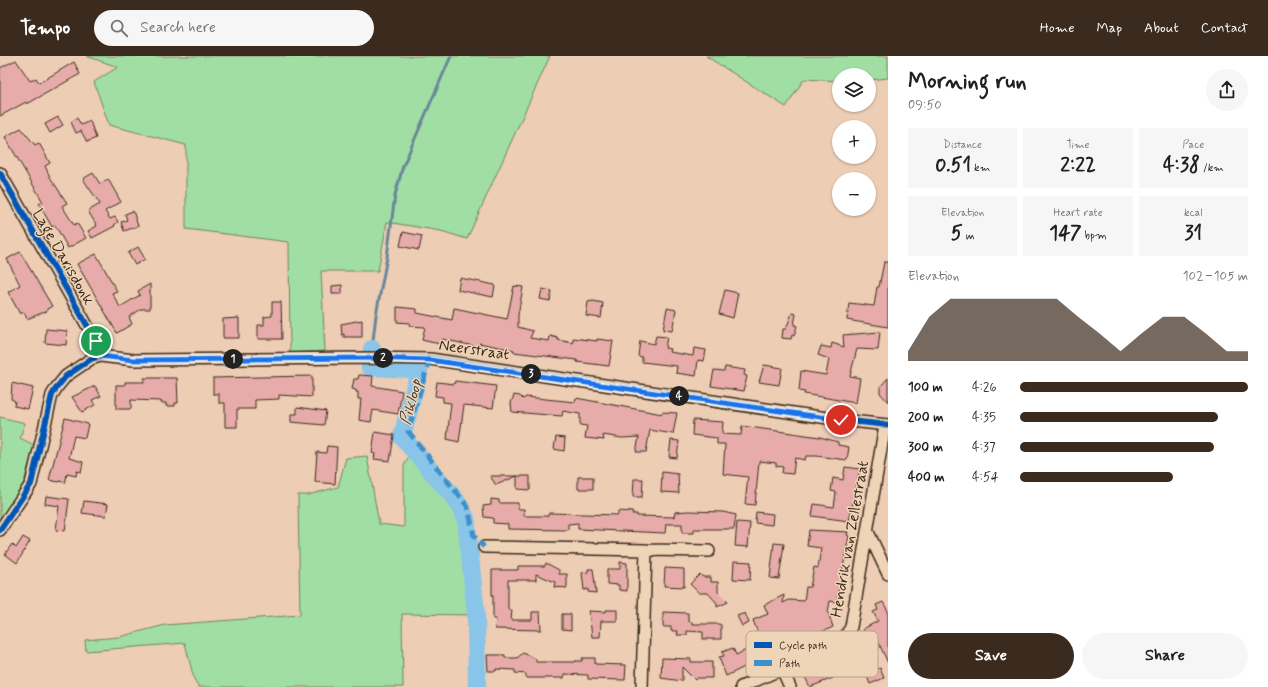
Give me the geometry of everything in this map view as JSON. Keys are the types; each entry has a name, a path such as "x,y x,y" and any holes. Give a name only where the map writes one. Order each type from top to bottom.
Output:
{"street":[{"name":"Lage Darisdonk","path":"0,173 96,341 100,356"},
{"name":"Neerstraat","path":"100,356 134,360 372,358 430,360 841,420 887,425"},
{"path":"0,530 31,484 52,396 66,376 91,359 100,356"},
{"name":"Hendrik van Zellestraat","path":"849,631 851,627 885,447 887,425"},
{"path":"868,532 888,574"},
{"path":"484,547 709,551"},
{"path":"642,687 646,550"},
{"name":"Hendrik van Zellestraat","path":"741,687 764,677"},
{"path":"786,677 790,687"}],"green space":[{"path":"86,56 550,56 467,239 441,231 387,222 378,271 321,271 325,351 290,353 289,242 186,229 186,145 109,125 94,82 118,67"},
{"path":"706,56 888,56 888,78 876,79 876,68 832,68 832,81 804,79 786,107"},
{"path":"0,417 25,423 20,438 34,445 22,490 0,521"},
{"path":"415,443 456,500 466,518 474,615 402,614 403,687 199,687 194,679 185,643 86,651 85,640 119,637 165,625 300,615 298,495 308,495 338,487 346,458 367,456 379,524 404,527 404,466"}],"building":[{"path":"16,60 30,81 36,78 39,83 74,62 80,74 27,104 26,102 0,116 0,68"},
{"path":"58,117 63,125 50,133 45,124"},
{"path":"77,118 81,125 90,121 96,138 87,142 81,131 76,133 71,122"},
{"path":"21,128 35,145 39,143 50,163 45,166 50,177 67,203 62,206 74,225 77,223 86,238 68,248 55,225 52,227 39,204 43,202 5,137"},
{"path":"93,173 100,184 108,179 121,202 105,211 110,219 115,217 118,222 114,225 115,226 92,238 88,231 97,226 88,211 100,204 83,179"},
{"path":"133,211 138,226 124,231 121,222 127,220 125,214"},
{"path":"403,232 422,236 419,250 400,246"},
{"path":"138,247 145,259 135,265 128,253"},
{"path":"20,252 52,306 47,309 47,311 27,319 24,312 20,314 8,292 20,285 7,259"},
{"path":"96,254 117,291 112,293 120,307 140,295 138,291 150,284 150,309 141,309 129,317 132,324 117,333 77,264"},
{"path":"884,262 888,262 888,327 847,320 849,303 874,306 877,287 879,287"},
{"path":"460,278 495,285 493,297 458,290"},
{"path":"342,285 342,294 332,294 332,286"},
{"path":"514,286 523,287 518,315 518,327 533,331 530,338 549,341 550,336 558,338 558,340 573,343 573,338 613,341 609,366 577,362 577,360 514,352 514,350 479,343 479,347 442,339 441,344 430,342 422,340 425,327 409,326 410,323 397,322 397,307 417,309 417,313 452,320 454,308 507,319"},
{"path":"542,289 552,291 550,301 540,299"},
{"path":"725,290 738,293 733,318 719,314"},
{"path":"593,301 603,303 601,318 586,316 588,302"},
{"path":"272,302 281,302 282,339 258,339 258,325 264,325 264,317 272,316"},
{"path":"667,308 676,310 672,331 663,330"},
{"path":"792,313 796,314 794,325 797,326 794,336 792,335 791,339 782,338 783,329 786,329"},
{"path":"239,318 239,338 223,338 223,319"},
{"path":"362,320 362,337 344,337 344,334 342,335 341,324"},
{"path":"46,329 67,331 66,345 45,343"},
{"path":"880,332 878,350 857,349 850,376 860,378 856,403 804,394 805,392 799,391 801,371 826,375 829,359 818,355 821,346 831,348 832,343 844,347 843,335"},
{"path":"656,336 667,337 665,348 670,349 669,352 693,356 694,348 706,350 704,361 698,360 696,376 676,373 677,366 642,362 642,357 638,356 640,341 654,344"},
{"path":"764,365 782,368 779,385 759,382"},
{"path":"725,367 745,370 744,375 747,376 744,391 711,386 714,370 724,371"},
{"path":"359,375 373,376 372,386 402,391 398,414 373,410 371,422 359,420 361,399 358,399 358,392 352,389 354,379 358,379"},
{"path":"312,376 312,397 279,395 279,399 255,400 255,409 237,409 237,427 225,427 225,403 219,403 219,394 213,394 213,378"},
{"path":"144,378 177,378 178,403 175,403 175,406 166,406 166,403 161,403 161,401 131,400 131,409 116,409 116,385 125,385 125,382 144,382"},
{"path":"888,378 888,402 880,393 880,387"},
{"path":"455,381 496,386 493,408 464,405 459,442 447,439 451,403 443,402 443,397 435,396 437,382 454,384"},
{"path":"12,383 33,388 28,409 14,406 15,401 11,399"},
{"path":"95,386 101,396 92,400 95,405 82,412 72,397"},
{"path":"514,395 520,396 523,399 526,397 575,402 576,398 662,414 662,412 677,413 673,434 650,430 646,452 636,452 639,437 622,438 603,435 604,440 585,438 587,426 580,425 580,414 563,411 562,416 512,412 511,403"},
{"path":"297,407 326,411 324,425 291,422 291,414 297,414"},
{"path":"65,418 88,424 85,438 74,436 69,458 83,462 81,472 77,471 76,476 67,474 65,483 49,480"},
{"path":"693,420 723,422 722,434 741,435 742,426 820,437 838,442 838,445 849,447 847,460 817,456 806,456 805,460 795,458 793,474 782,473 783,467 776,466 776,463 759,461 755,505 745,504 748,477 723,474 725,444 717,444 717,438 692,435"},
{"path":"375,432 394,435 390,461 374,459 375,454 372,453"},
{"path":"556,437 565,438 564,451 554,449"},
{"path":"671,440 679,441 677,458 669,457"},
{"path":"327,446 337,447 335,484 315,482 317,452 326,453"},
{"path":"845,467 860,469 849,521 812,516 814,504 834,507 836,492 831,491 833,478 843,480"},
{"path":"662,472 678,474 679,493 661,492"},
{"path":"490,476 517,476 496,485"},
{"path":"517,476 530,476 530,490 517,489"},
{"path":"578,477 593,477 593,489 578,489"},
{"path":"634,479 643,479 642,497 633,497"},
{"path":"46,496 69,499 65,531 56,530 59,506 45,504"},
{"path":"491,499 499,500 499,503 518,503 518,509 524,509 524,516 548,516 549,513 618,515 618,511 632,512 632,514 637,514 637,516 674,517 675,512 688,511 723,512 736,515 734,529 694,529 694,533 682,533 682,524 666,524 665,533 578,529 578,523 568,524 568,530 508,529 508,524 493,523 493,518 484,517 483,506 491,505"},
{"path":"84,501 108,504 106,516 82,513"},
{"path":"756,512 773,514 772,525 755,523"},
{"path":"737,522 750,523 748,547 735,546"},
{"path":"809,530 848,532 847,535 849,536 837,599 836,602 830,601 828,612 833,627 824,631 757,631 753,620 768,614 764,605 784,595 783,603 789,600 804,601 806,587 810,587 814,567 818,568 821,548 807,546"},
{"path":"23,537 30,541 17,563 5,554 12,544 16,548"},
{"path":"774,543 784,544 779,579 770,578"},
{"path":"734,561 751,562 750,580 733,579"},
{"path":"620,562 627,563 627,591 619,590 619,585 607,584 607,569 620,569"},
{"path":"546,563 559,570 559,574 567,574 567,588 554,587 555,582 536,574 536,580 508,580 508,610 512,610 511,620 532,620 532,612 540,612 541,630 495,629 496,619 493,619 492,570 518,570 518,566 545,566"},
{"path":"665,568 684,569 684,587 664,586"},
{"path":"588,569 593,569 596,593 588,592 588,589 584,590 582,573 588,572"},
{"path":"700,574 703,577 711,577 711,582 718,582 718,592 728,602 717,607 717,603 708,593 699,593 690,584"},
{"path":"883,602 888,611 888,663 878,641 878,631 864,631 863,629 878,621 873,612 878,610 876,605"},
{"path":"606,610 617,610 617,621 601,621 600,637 592,637 589,611 606,612"},
{"path":"663,612 688,613 688,621 692,622 692,624 719,624 721,625 721,639 703,639 703,632 687,631 687,635 677,635 678,631 671,631 671,627 663,627"},
{"path":"745,613 749,623 742,626 737,616"},
{"path":"562,614 571,614 571,630 562,629"},
{"path":"733,648 736,655 746,650 746,666 726,676 719,657 724,656 722,652"},
{"path":"523,653 536,659 536,662 575,662 582,661 582,658 595,658 595,664 626,665 625,680 588,679 588,675 565,674 564,678 526,678 526,674 515,673 515,670 496,669 496,671 488,671 487,655 505,655 505,658 517,658"},
{"path":"662,658 691,659 691,662 712,662 712,678 697,678 695,680 682,667 682,681 661,678"},
{"path":"880,668 884,678 870,684 867,677 878,677 878,669"},
{"path":"805,677 833,678 810,687"}],"waterway":[{"name":"Pikloop","path":"372,349 376,315 387,257 395,195 403,166 451,56"},
{"name":"Pikloop","path":"372,349 370,367 415,369 419,371 402,437 456,500 466,518 476,614 477,687"}],"marked path":[{"path":"430,359 408,431 468,507 474,536 484,547"}],"cycle path":[{"path":"0,173 96,341 100,356"},
{"path":"0,530 31,484 52,395 66,376 91,359 100,356 134,360 367,358 430,359 841,420 888,425"}],"route":[{"path":"96,341 100,356 134,360 367,358 430,360 578,380 841,420"}]}
